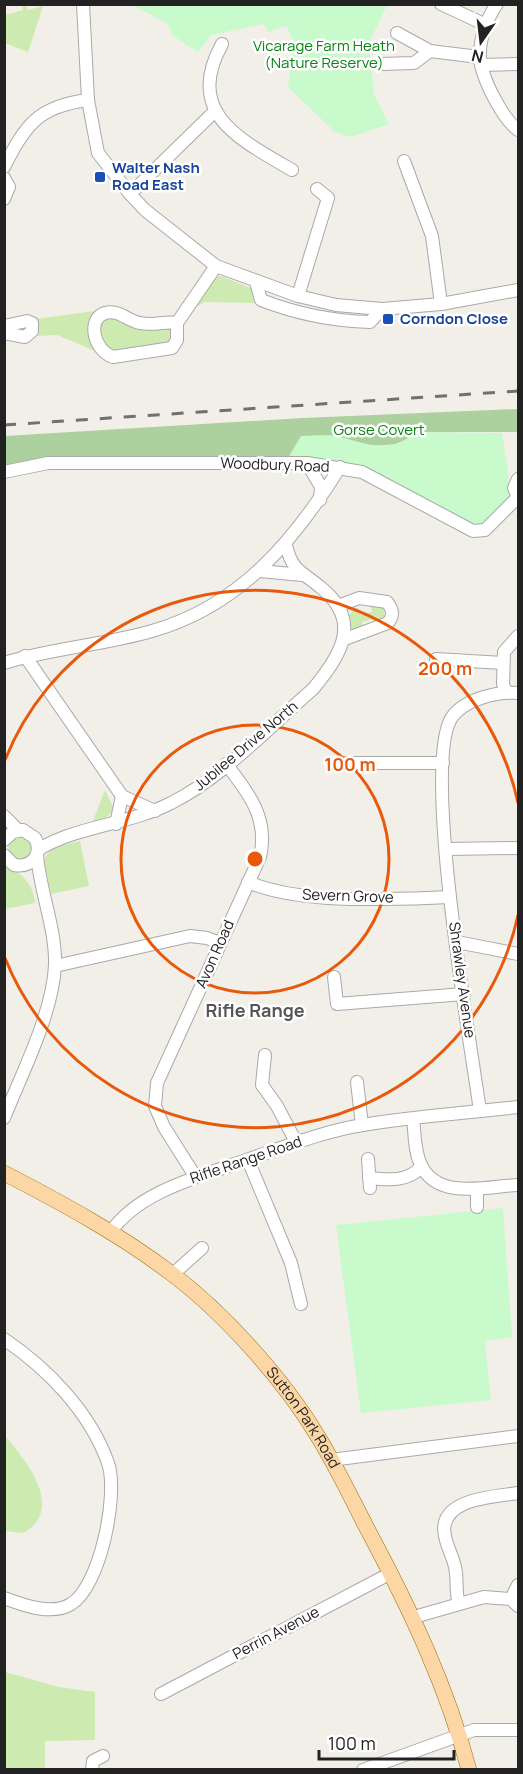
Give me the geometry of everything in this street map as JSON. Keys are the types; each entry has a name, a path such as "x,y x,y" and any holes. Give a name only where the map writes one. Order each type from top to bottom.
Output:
{"main road":[{"name":"Sutton Park Road","path":"4,1173 110,1233 173,1274 249,1347 286,1391 317,1435 414,1617 460,1735 469,1770"}],"street":[{"path":"83,4 88,100 98,153 129,195 216,266 298,297 336,305 382,309 441,304 519,290"},
{"path":"441,4 486,26"},
{"path":"497,4 486,26 480,61 497,104 519,129"},
{"path":"397,33 430,51 480,61 519,64"},
{"path":"222,44 213,60 208,82 214,112 237,135 292,170"},
{"path":"381,64 414,63 430,51"},
{"path":"4,167 18,139 31,121 57,106 88,100"},
{"path":"129,195 214,112"},
{"path":"404,161 432,236 441,304"},
{"path":"4,178 9,187 4,199"},
{"path":"298,297 328,198 317,189"},
{"path":"177,324 137,323 122,314 106,313 100,316 95,325 96,343 103,354 113,357 167,350 177,340 177,324 216,266"},
{"path":"256,282 261,300 294,312 332,321 370,322 382,309"},
{"path":"4,326 27,321 32,323 32,331 25,338 4,333"},
{"name":"Woodbury Road","path":"4,472 48,463 307,463 340,467 382,482 430,510 473,531 485,530 519,497"},
{"path":"307,463 321,487 320,500"},
{"path":"4,663 25,656 153,631 191,616 229,594 260,571 286,545 320,500 340,467"},
{"path":"519,479 514,488 519,497"},
{"path":"286,545 289,560 302,575 320,586 338,606 345,623 345,639 388,623 393,618 392,609 387,602 359,598 338,606"},
{"path":"260,571 302,575"},
{"path":"512,693 503,663 504,652 519,636"},
{"name":"Jubilee Drive North","path":"6,818 18,830 28,831 37,848 52,841 155,811 198,788 314,689 329,670 345,639"},
{"path":"25,656 122,796 155,811"},
{"path":"436,659 503,663"},
{"name":"Shrawley Avenue","path":"480,1111 450,897 443,763 446,736 452,717 470,704 512,693"},
{"path":"341,763 443,763"},
{"name":"Avon Road","path":"195,1176 164,1127 155,1106 156,1089 248,882 264,839 262,827 249,795 226,764"},
{"path":"116,824 122,796"},
{"path":"4,835 6,818"},
{"path":"4,840 9,834 18,830"},
{"path":"10,861 30,863 37,848"},
{"path":"4,1118 40,1025 49,998 55,966 53,941 39,885 37,848"},
{"path":"446,849 519,848"},
{"path":"10,861 39,885"},
{"name":"Severn Grove","path":"248,882 264,889 302,895 388,899 450,897"},
{"path":"55,966 190,936 207,938 220,943"},
{"path":"457,942 519,954"},
{"path":"334,977 337,1004 464,994"},
{"path":"265,1055 262,1085 277,1106 296,1142"},
{"path":"357,1082 362,1125"},
{"name":"Rifle Range Road","path":"110,1233 120,1218 131,1210 195,1176 296,1142 362,1125 519,1107"},
{"path":"413,1119 421,1167 433,1180 441,1184 477,1190 519,1185"},
{"path":"368,1159 369,1183 393,1180 416,1172 421,1167"},
{"path":"248,1160 291,1263 301,1304"},
{"path":"477,1190 477,1207"},
{"path":"173,1274 202,1248"},
{"path":"4,1339 30,1357 66,1394 93,1432 109,1465 111,1490 110,1510 100,1554 81,1595 71,1604 59,1609 39,1608 4,1598"},
{"path":"331,1460 519,1436"},
{"path":"459,1604 455,1568 444,1534 451,1511 463,1503 519,1492"},
{"name":"Perrin Avenue","path":"161,1694 391,1573"},
{"path":"414,1617 484,1598 515,1602 518,1585"},
{"path":"363,1770 460,1735 488,1729 519,1730"},
{"path":"92,1770 93,1761 103,1756"}],"green space":[{"path":"22,5 26,5 28,10 43,6 28,52 5,43 5,15 23,10"},
{"name":"Vicarage Farm Heath (Nature Reserve)","path":"132,5 387,5 369,43 374,94 389,124 351,137 335,132 288,87 293,41 287,26 268,32 264,24 211,35 198,52 173,36 167,23"},
{"path":"221,276 253,289 254,303 204,302 190,311 213,277"},
{"path":"95,311 91,331 95,351 57,335 37,336 36,319"},
{"path":"107,317 168,327 171,331 171,343 112,353 105,350 100,333 101,325"},
{"name":"Gorse Covert","path":"518,409 518,432 417,432 401,444 368,446 338,437 285,463 48,463 5,472 5,436 302,418"},
{"path":"417,432 502,433 508,470 510,505 473,531 382,482 285,463 301,436 335,436 380,446 397,443"},
{"path":"371,605 383,606 385,619 374,624 373,619 362,622 363,627 352,629 346,619 355,608 358,608 360,615 372,612"},
{"path":"105,790 114,809 106,818 92,823"},
{"path":"15,833 31,839 34,853 22,862 9,854 8,844"},
{"path":"80,841 89,886 51,894 44,860 55,849"},
{"path":"5,868 13,868 25,879 33,892 35,903 5,909"},
{"path":"503,1208 512,1337 485,1341 491,1400 361,1413 336,1225"},
{"path":"4,1435 31,1471 42,1498 41,1511 35,1523 23,1533 5,1531"},
{"path":"5,1672 59,1687 95,1692 95,1740 45,1741 45,1769 5,1769"}],"railway":[{"path":"4,425 518,391"}],"place":[{"name":"Walter Nash Road East","path":"100,177"},
{"name":"Corndon Close","path":"388,319"}],"district":[{"name":"Rifle Range","path":"255,1011"}]}
